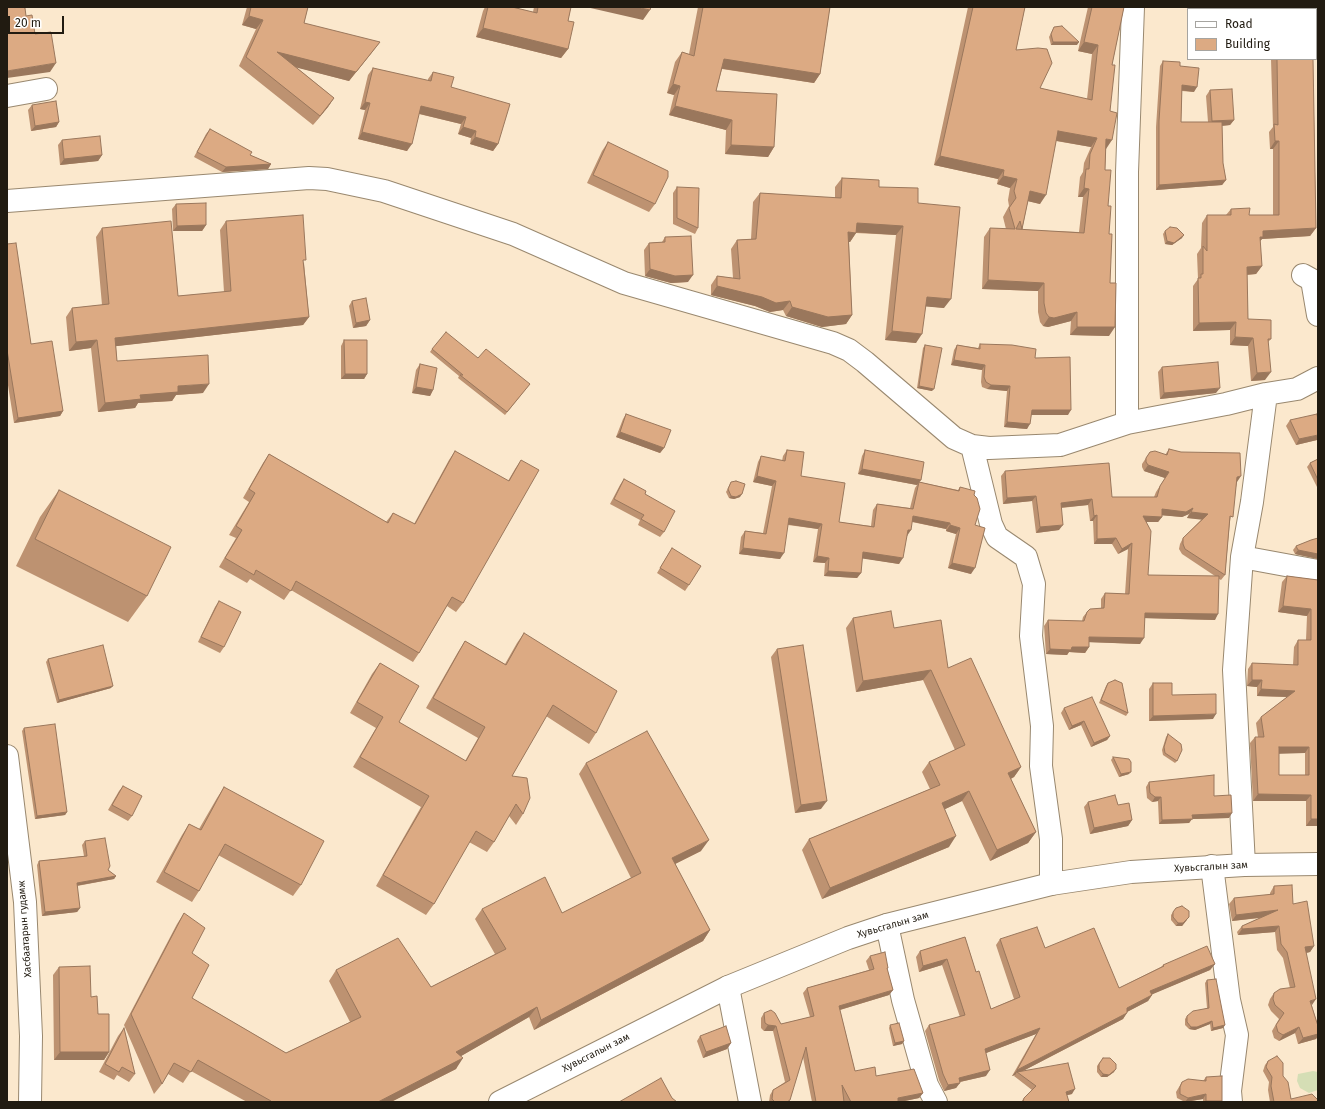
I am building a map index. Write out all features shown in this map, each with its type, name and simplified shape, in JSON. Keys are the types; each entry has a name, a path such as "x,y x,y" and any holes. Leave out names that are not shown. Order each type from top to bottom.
{"street":[{"path":"1127,423 1127,172 1133,7"},
{"path":"7,96 46,90"},
{"path":"7,201 309,178 327,179 384,191 513,234 624,283 844,348 865,362 954,438 972,446 989,448 1060,445 1127,423 1297,389 1318,378"},
{"path":"1303,275 1312,280 1318,315"},
{"path":"1244,865 1234,670 1242,557 1252,502 1266,394"},
{"path":"972,446 991,524 997,537 1026,557 1034,584 1031,636 1042,726 1041,766 1051,839 1051,884"},
{"path":"1242,557 1318,571"},
{"name":"Хасбаатарын гудамж","path":"7,756 25,902 31,1036 30,1102"},
{"name":"Хувьсгалын зам","path":"500,1102 728,987 841,941 887,925 1051,884 1131,872 1212,866 1318,864"},
{"path":"1212,866 1229,1000 1237,1035 1230,1091 1231,1102"},
{"path":"887,925 903,1000 927,1085 936,1102"},
{"path":"728,987 750,1102"}],"green space":[{"path":"1313,1071 1318,1072 1318,1090 1309,1093 1300,1088 1297,1081 1298,1074"}],"building":[{"path":"7,7 25,8 26,16 32,15 35,34 51,32 56,63 7,71"},
{"path":"251,7 308,7 304,23 380,42 356,72 277,52 334,98 320,116 246,57 263,20 249,16"},
{"path":"488,7 512,7 537,13 538,7 571,7 568,21 574,22 568,49 483,28"},
{"path":"636,7 651,7 650,10"},
{"path":"703,7 830,7 820,74 724,59 716,91 777,94 774,147 731,145 732,120 675,106 680,86 673,84 682,52 694,56"},
{"path":"973,7 1025,7 1016,50 1038,48 1047,49 1052,63 1040,88 1092,100 1098,45 1084,42 1092,7 1124,7 1112,65 1115,65 1110,111 1117,113 1112,140 1106,139 1105,170 1111,170 1108,206 1111,206 1109,234 1112,234 1110,283 1116,283 1115,327 1077,327 1077,312 1054,318 1049,317 1046,313 1044,303 1044,283 988,280 990,228 1015,229 1009,208 1016,198 1014,191 1017,179 1003,176 1004,170 940,156","holes":["1058,131 1097,138 1090,154 1089,169 1086,169 1084,188 1089,189 1084,233 1016,229 1020,221 1022,229 1030,191 1046,195"]},
{"path":"1242,7 1273,7 1273,8"},
{"path":"1062,26 1079,42 1053,42 1051,34 1054,27"},
{"path":"1277,60 1313,60 1316,228 1263,231 1263,237 1260,237 1262,266 1247,267 1248,319 1271,320 1271,339 1268,339 1271,372 1257,373 1253,338 1235,337 1236,322 1199,323 1198,278 1201,278 1201,274 1203,274 1203,246 1207,251 1207,215 1231,215 1231,209 1250,208 1249,215 1279,215 1279,141 1275,141 1274,124 1278,125"},
{"path":"1163,61 1180,62 1180,66 1199,68 1197,87 1182,85 1181,122 1222,122 1223,163 1226,180 1159,185 1159,121"},
{"path":"373,68 431,81 433,72 454,77 451,87 510,104 498,144 475,137 476,131 463,127 466,117 421,106 412,144 362,132 370,103 365,102"},
{"path":"1232,89 1234,120 1212,121 1210,90"},
{"path":"56,101 59,122 35,126 32,105"},
{"path":"210,129 252,152 250,155 271,164 226,167 197,152"},
{"path":"100,136 102,155 64,159 62,140"},
{"path":"608,142 668,171 668,177 655,204 593,175"},
{"path":"842,178 879,180 879,187 918,188 918,203 960,207 951,299 927,297 922,334 892,331 903,226 857,223 856,233 848,232 852,315 828,317 792,307 790,301 776,303 762,297 717,286 717,276 740,279 737,240 756,239 760,193 841,198"},
{"path":"677,187 699,188 698,228 677,218"},
{"path":"206,203 206,225 177,226 176,204"},
{"path":"303,215 306,260 303,260 309,317 115,338 117,361 208,355 209,384 178,386 178,392 140,395 141,399 105,403 97,340 76,342 72,308 109,304 102,228 171,221 178,296 231,291 226,221"},
{"path":"1170,227 1177,228 1184,235 1174,243 1167,241 1165,231"},
{"path":"691,236 693,275 675,276 650,269 649,243 665,242 665,237"},
{"path":"16,243 31,344 52,341 63,411 18,418 7,350 7,244"},
{"path":"366,298 370,320 356,323 352,301"},
{"path":"446,332 478,358 486,349 530,384 507,412 460,375 463,375 432,349"},
{"path":"344,340 367,340 367,374 345,374"},
{"path":"980,344 1012,345 1036,349 1035,358 1070,357 1071,410 1032,410 1030,424 1007,422 1010,386 991,385 986,382 984,377 985,365 954,360 957,345 980,349"},
{"path":"925,345 942,348 934,389 919,386"},
{"path":"1218,362 1220,388 1164,393 1162,367"},
{"path":"420,364 437,368 433,390 416,387"},
{"path":"626,414 671,430 664,448 620,432"},
{"path":"1317,414 1318,435 1299,439 1290,420"},
{"path":"1169,449 1181,452 1240,453 1241,476 1237,477 1233,517 1230,516 1225,575 1185,549 1183,544 1183,538 1208,514 1191,512 1193,508 1186,512 1162,509 1162,517 1143,516 1151,531 1148,575 1219,576 1218,614 1145,613 1144,638 1089,637 1089,647 1072,647 1071,650 1050,649 1048,620 1084,621 1087,612 1090,609 1104,608 1105,593 1129,594 1132,543 1122,549 1116,538 1097,539 1097,515 1094,516 1092,499 1061,503 1063,525 1040,527 1036,496 1007,498 1005,471 1109,463 1112,497 1157,497 1160,486 1169,472 1148,465 1146,458 1150,452 1155,451 1167,455"},
{"path":"787,450 804,452 801,476 845,483 839,522 874,527 877,504 913,509 919,482 959,491 960,487 975,491 974,495 977,498 980,509 975,525 985,528 975,568 952,563 960,528 950,525 950,523 913,516 911,530 908,530 903,558 863,552 861,573 828,571 829,558 817,556 822,524 789,518 784,553 743,548 745,531 766,534 776,481 757,476 761,456 785,461"},
{"path":"865,450 924,462 921,480 862,469"},
{"path":"455,451 509,481 521,460 539,470 463,603 452,597 419,653 296,581 291,591 256,570 254,575 225,558 242,530 236,526 255,493 249,489 269,454 388,523 393,513 415,524"},
{"path":"1318,459 1318,480 1310,463"},
{"path":"624,479 646,491 645,494 675,511 664,532 641,519 644,515 614,499"},
{"path":"736,481 745,484 742,494 736,497 731,496 728,489 731,482"},
{"path":"59,490 171,547 147,596 35,539"},
{"path":"1318,538 1318,554 1298,550 1296,546 1311,540"},
{"path":"672,548 701,566 689,585 660,568"},
{"path":"1287,576 1318,580 1318,819 1311,819 1311,795 1258,794 1255,737 1264,737 1261,717 1295,691 1261,689 1262,680 1252,680 1252,663 1298,665 1298,640 1311,640 1311,609 1283,606","holes":["1279,747 1309,747 1309,775 1279,775"]},
{"path":"219,601 241,612 224,647 201,637"},
{"path":"891,611 894,628 941,620 948,668 971,658 1021,767 1008,773 1036,832 997,850 969,791 942,803 956,836 830,888 809,839 940,785 929,762 965,745 931,670 863,681 853,618"},
{"path":"524,633 617,691 596,733 553,705 512,776 527,778 530,798 523,814 516,804 494,842 476,831 434,904 383,875 429,796 360,757 383,717 357,702 380,663 419,686 399,722 466,761 485,727 433,698 465,641 506,665"},
{"path":"103,645 113,686 59,700 48,659"},
{"path":"803,645 827,801 801,805 777,649"},
{"path":"1115,680 1122,683 1128,713 1101,700 1108,683"},
{"path":"1153,683 1172,683 1172,695 1216,694 1216,714 1153,716"},
{"path":"1092,697 1110,736 1094,743 1084,721 1072,726 1064,708"},
{"path":"55,724 67,812 37,816 24,728"},
{"path":"647,731 709,840 672,858 710,930 541,1020 537,1007 456,1052 463,1058 378,1102 271,1102 198,1060 191,1072 174,1063 162,1084 131,1014 184,913 205,928 192,953 209,965 192,998 286,1053 361,1017 336,970 398,938 431,987 506,949 482,909 545,877 562,913 641,873 586,763"},
{"path":"1168,734 1181,744 1182,750 1177,761 1165,753 1164,747"},
{"path":"1113,757 1129,759 1131,762 1131,772 1121,774"},
{"path":"1214,775 1214,796 1231,795 1232,813 1192,815 1193,819 1162,820 1161,797 1155,797 1150,793 1149,782"},
{"path":"123,786 142,796 132,816 112,805"},
{"path":"224,787 324,841 301,885 225,844 199,891 164,872 189,824 201,830"},
{"path":"1115,795 1118,805 1129,803 1132,820 1094,828 1088,802"},
{"path":"105,838 110,866 108,870 116,876 77,883 80,908 45,912 39,861 87,856 85,841"},
{"path":"1292,885 1293,904 1307,901 1314,946 1305,947 1316,999 1310,1001 1318,1026 1318,1034 1303,1038 1299,1027 1283,1035 1278,1032 1276,1025 1284,1013 1275,1005 1273,999 1274,993 1280,989 1295,987 1287,952 1281,944 1279,926 1242,929 1242,926 1278,910 1236,915 1234,898 1274,894 1274,886"},
{"path":"1182,906 1189,911 1189,917 1183,923 1178,923 1173,917 1173,912 1176,908"},
{"path":"1037,927 1045,948 1094,928 1119,988 1164,966 1163,965 1207,946 1215,964 1150,991 1152,995 1127,1008 1127,1013 1017,1070 1040,1028 985,1049 990,1070 959,1078 960,1083 948,1085 943,1074 929,1025 965,1015 947,959 923,966 920,951 965,937 976,972 979,971 991,1009 1020,997 1000,939"},
{"path":"885,952 887,968 893,990 839,1006 855,1071 875,1067 876,1076 914,1069 923,1093 898,1098 898,1102 851,1102 842,1085 844,1102 816,1102 806,1047 790,1100 787,1102 775,1102 772,1099 773,1090 790,1080 776,1026 765,1023 764,1013 771,1010 775,1013 781,1024 814,1016 807,988 874,969 870,956"},
{"path":"90,966 91,997 97,996 98,1014 109,1014 109,1052 60,1052 59,967"},
{"path":"1216,979 1225,1025 1213,1028 1212,1021 1197,1027 1191,1027 1187,1022 1187,1016 1193,1011 1209,1008 1207,980"},
{"path":"899,1023 904,1041 895,1043 890,1025"},
{"path":"726,1026 731,1043 706,1052 700,1036"},
{"path":"124,1028 135,1074 122,1067 119,1072 105,1064"},
{"path":"1277,1056 1283,1063 1283,1076 1288,1082 1291,1099 1312,1094 1318,1102 1274,1102 1271,1086 1272,1077 1266,1067 1268,1061"},
{"path":"1103,1058 1110,1058 1116,1064 1116,1069 1109,1075 1103,1074 1099,1069 1099,1064"},
{"path":"1068,1063 1075,1089 1066,1092 1069,1102 1023,1102 1024,1098 1036,1086 1017,1072"},
{"path":"1222,1076 1222,1101 1206,1101 1206,1094 1188,1098 1180,1094 1182,1082 1188,1079 1206,1081 1206,1077"},
{"path":"661,1078 672,1098 677,1102 619,1102"}]}
